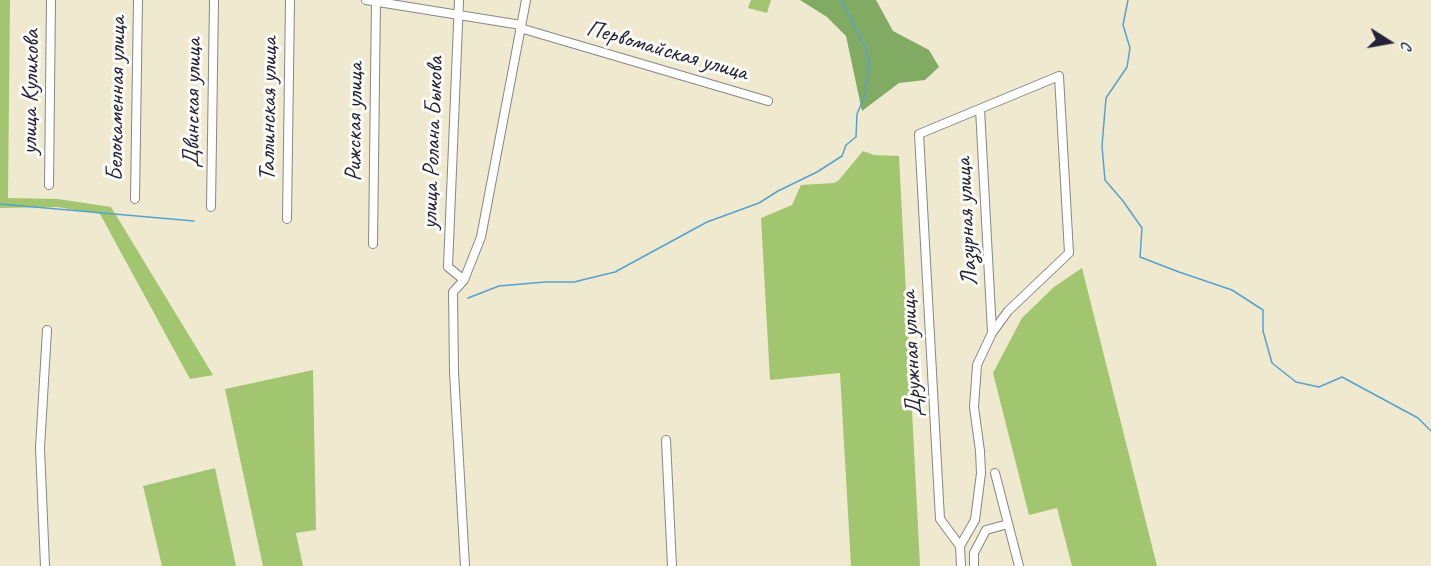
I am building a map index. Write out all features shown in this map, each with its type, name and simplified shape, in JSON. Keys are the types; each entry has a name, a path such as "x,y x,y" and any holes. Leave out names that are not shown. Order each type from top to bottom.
{"street":[{"name":"улица Куликова","path":"49,185 51,0"},
{"name":"Белокаменная улица","path":"135,199 138,0"},
{"name":"Двинская улица","path":"211,207 214,0"},
{"name":"Таллинская улица","path":"287,219 290,0"},
{"name":"Первомайская улица","path":"366,0 520,26 768,101"},
{"name":"улица Ролана Быкова","path":"459,0 448,267 464,280"},
{"path":"465,566 454,372 453,292 464,280 481,237 526,0"},
{"name":"Рижская улица","path":"373,244 376,1"},
{"name":"Дружная улица","path":"960,546 940,519 919,134 1059,76 1069,253 1008,311 992,333"},
{"name":"Лазурная улица","path":"980,109 992,333"},
{"path":"45,566 40,448 47,330"},
{"path":"961,566 960,546 975,520 981,474 974,407 977,365 992,333"},
{"path":"666,440 672,566"},
{"path":"995,472 1019,566"},
{"path":"974,566 974,553 986,530 1008,524"}],"green space":[{"path":"0,0 10,0 8,198 58,199 111,207 213,375 190,379 100,214 57,207 0,208"},
{"path":"751,0 771,0 767,13 748,8"},
{"path":"800,0 876,0 893,31 929,50 939,67 925,80 899,83 862,111 846,36 827,17"},
{"path":"863,151 874,155 899,156 920,566 851,566 840,373 770,380 761,218 792,205 801,185 838,181"},
{"path":"1082,268 1157,566 1072,566 1057,508 1029,515 993,373 1022,318 1054,287"},
{"path":"313,370 316,530 296,533 303,566 263,566 225,389"},
{"path":"215,468 236,566 162,566 143,486"}],"waterway":[{"path":"468,298 499,286 574,282 615,272 707,222 759,203 842,156 846,145 856,137 857,114 865,95 869,64 866,48 841,0"},
{"path":"1128,0 1123,25 1130,48 1127,67 1106,98 1102,146 1105,180 1142,228 1140,257 1232,290 1263,310 1263,331 1272,363 1296,382 1319,387 1342,377 1418,418 1431,431"},
{"path":"0,204 194,221"}]}
